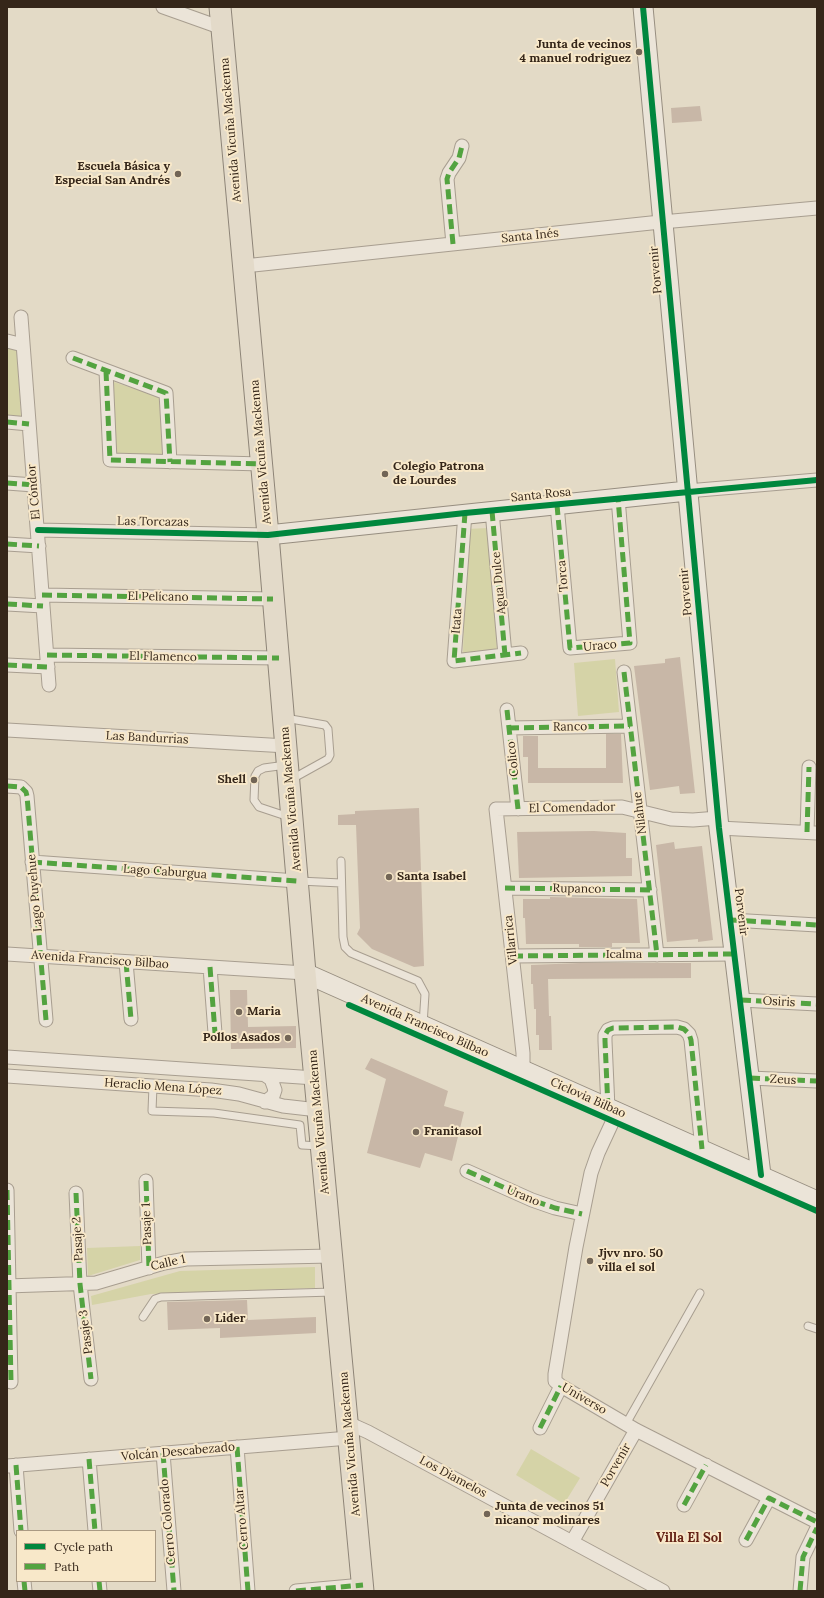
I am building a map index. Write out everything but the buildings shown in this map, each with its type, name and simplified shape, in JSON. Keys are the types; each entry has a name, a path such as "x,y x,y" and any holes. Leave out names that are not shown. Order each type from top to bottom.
{"main road":[{"name":"Avenida Vicuña Mackenna","path":"220,7 262,464 305,973 363,1588"}],"street":[{"path":"163,7 222,28"},
{"name":"Porvenir","path":"643,7 718,823 741,1000 761,1175"},
{"path":"453,244 448,179 449,173 460,158 462,146"},
{"name":"Santa Inés","path":"244,266 662,222 817,208"},
{"name":"El Cóndor","path":"21,317 50,686"},
{"path":"7,340 23,345"},
{"path":"73,358 166,393 170,462"},
{"path":"106,370 110,460 262,464"},
{"path":"7,422 29,424"},
{"name":"Santa Rosa","path":"268,535 465,513 817,480"},
{"path":"7,483 34,485"},
{"name":"Uraco","path":"570,648 630,643 618,498"},
{"name":"Torca","path":"556,504 570,648"},
{"name":"Agua Dulce","path":"492,511 505,655"},
{"name":"Itata","path":"465,513 454,661 521,654"},
{"name":"Las Torcazas","path":"38,530 268,535"},
{"path":"7,544 39,546"},
{"name":"El Pelícano","path":"7,604 43,601 273,599"},
{"name":"El Flamenco","path":"7,664 48,661 279,658"},
{"name":"Nilahue","path":"624,672 657,955"},
{"name":"Colico","path":"507,710 518,809"},
{"name":"Ranco","path":"509,728 630,726"},
{"name":"Las Bandurrias","path":"7,730 288,764"},
{"path":"809,767 812,832"},
{"name":"Lago Puyehue","path":"7,786 18,787 24,790 27,796 46,1020"},
{"name":"El Comendador","path":"496,809 629,808 661,817 680,820 812,832"},
{"name":"Villarrica","path":"496,809 513,956 523,1053 523,1070"},
{"name":"Lago Caburgua","path":"32,862 297,881"},
{"name":"Rupanco","path":"505,888 650,890"},
{"path":"731,920 817,925"},
{"name":"Avenida Francisco Bilbao","path":"7,954 305,973 817,1201"},
{"name":"Icalma","path":"513,956 735,954"},
{"path":"126,962 131,1019"},
{"path":"210,967 215,1034"},
{"name":"Osiris","path":"741,1000 817,1004"},
{"path":"613,1110 605,1041 608,1030 612,1028 648,1027 677,1027 684,1029 689,1034 691,1040 702,1149"},
{"name":"Heraclio Mena López","path":"7,1057 315,1078"},
{"path":"53,1060 47,1065 46,1071 49,1077 55,1080"},
{"path":"265,1075 271,1079 275,1090 273,1096 265,1102"},
{"name":"Heraclio Mena López","path":"7,1076 218,1091 239,1094 265,1102 296,1108 318,1110"},
{"name":"Zeus","path":"750,1078 817,1081"},
{"name":"Universo","path":"613,1110 594,1162 582,1214 555,1381 631,1427 817,1522"},
{"name":"Urano","path":"467,1171 532,1200 555,1208 582,1214"},
{"name":"Pasaje 1","path":"146,1181 148,1268"},
{"path":"7,1190 11,1382"},
{"name":"Pasaje 2","path":"76,1193 80,1284"},
{"name":"Calle 1","path":"8,1286 80,1284 103,1281 176,1260 198,1258 332,1256"},
{"name":"Pasaje 3","path":"80,1284 91,1379"},
{"path":"540,1428 561,1386"},
{"name":"Porvenir","path":"572,1542 631,1427"},
{"name":"Volcán Descabezado","path":"11,1465 237,1447 348,1431"},
{"name":"Los Diamelos","path":"348,1431 368,1432 663,1591"},
{"name":"Cerro Altar","path":"237,1447 248,1591"},
{"name":"Cerro Colorado","path":"162,1453 174,1591"},
{"path":"89,1459 95,1530"},
{"path":"11,1465 21,1530"},
{"path":"684,1505 706,1465"},
{"path":"746,1540 769,1498"},
{"path":"800,1591 803,1557 817,1528"},
{"path":"296,1591 363,1588"}],"lane":[{"path":"284,718 325,725 328,729 330,755 328,759 264,768 258,771 255,776 254,800 259,807 293,818"},
{"path":"341,861 344,947 350,953 418,982 425,994 423,1025"},
{"path":"297,881 341,883"},
{"path":"152,1086 152,1110 214,1113 300,1125 302,1145 322,1146"},
{"path":"143,1317 155,1299 160,1297 335,1292"},
{"path":"631,1427 700,1293"},
{"path":"808,1326 817,1328"}],"shaded area":[{"path":"7,347 17,350 21,417 7,416"},
{"path":"111,381 159,397 163,455 115,454"},
{"path":"489,528 497,650 463,654 466,529"},
{"path":"615,659 619,712 578,716 574,663"},
{"path":"140,1246 140,1260 88,1276 87,1248"},
{"path":"315,1267 315,1288 151,1294 92,1305 91,1296 180,1271"},
{"path":"531,1449 580,1478 564,1504 516,1475"}],"marked path":[{"path":"453,244 447,179 449,173 459,158 462,146"},
{"path":"73,358 166,393 170,462"},
{"path":"106,371 110,460 262,464"},
{"path":"7,422 29,424"},
{"path":"7,483 34,485"},
{"path":"557,505 570,648 630,643 618,498"},
{"path":"492,511 505,655"},
{"path":"465,513 454,661 521,653"},
{"path":"7,544 39,546"},
{"path":"42,595 273,599"},
{"path":"7,604 43,606"},
{"path":"47,655 279,658"},
{"path":"7,665 48,667"},
{"path":"624,672 657,955"},
{"path":"507,710 518,809"},
{"path":"509,728 630,726"},
{"path":"807,832 809,767"},
{"path":"7,786 21,787 26,792 27,796 46,1020"},
{"path":"32,862 297,881"},
{"path":"505,888 650,890"},
{"path":"731,920 817,925"},
{"path":"513,956 735,954"},
{"path":"126,962 131,1019"},
{"path":"210,967 215,1033"},
{"path":"741,1000 817,1004"},
{"path":"608,1108 605,1041 605,1035 608,1030 613,1028 677,1027 684,1029 689,1034 691,1040 702,1149"},
{"path":"750,1078 817,1081"},
{"path":"467,1171 532,1200 555,1208 582,1214"},
{"path":"146,1181 149,1268"},
{"path":"7,1190 11,1382"},
{"path":"76,1193 80,1284 91,1379"},
{"path":"540,1428 561,1386"},
{"path":"237,1447 248,1591"},
{"path":"163,1453 174,1591"},
{"path":"89,1459 95,1530"},
{"path":"16,1465 21,1530"},
{"path":"684,1505 706,1465"},
{"path":"746,1540 769,1498 817,1522"},
{"path":"800,1591 803,1557 817,1528"},
{"path":"24,1582 25,1591"},
{"path":"99,1582 100,1591"},
{"path":"296,1591 363,1585"}],"cycle path":[{"path":"643,7 719,828 761,1175"},
{"path":"38,530 268,535 465,513 817,480"},
{"name":"Ciclovia Bilbao","path":"349,1005 817,1211"}],"place":[{"name":"Junta de vecinos 4 manuel rodriguez","path":"639,52"},
{"name":"Escuela Básica y Especial San Andrés","path":"178,174"},
{"name":"Colegio Patrona de Lourdes","path":"385,474"},
{"name":"Shell","path":"254,780"},
{"name":"Santa Isabel","path":"389,877"},
{"name":"Maria","path":"239,1012"},
{"name":"Pollos Asados","path":"288,1038"},
{"name":"Franitasol","path":"416,1132"},
{"name":"Jjvv nro. 50 villa el sol","path":"590,1261"},
{"name":"Lider","path":"207,1319"},
{"name":"Junta de vecinos 51 nicanor molinares","path":"487,1514"}],"district":[{"name":"Villa El Sol","path":"689,1538"}]}
